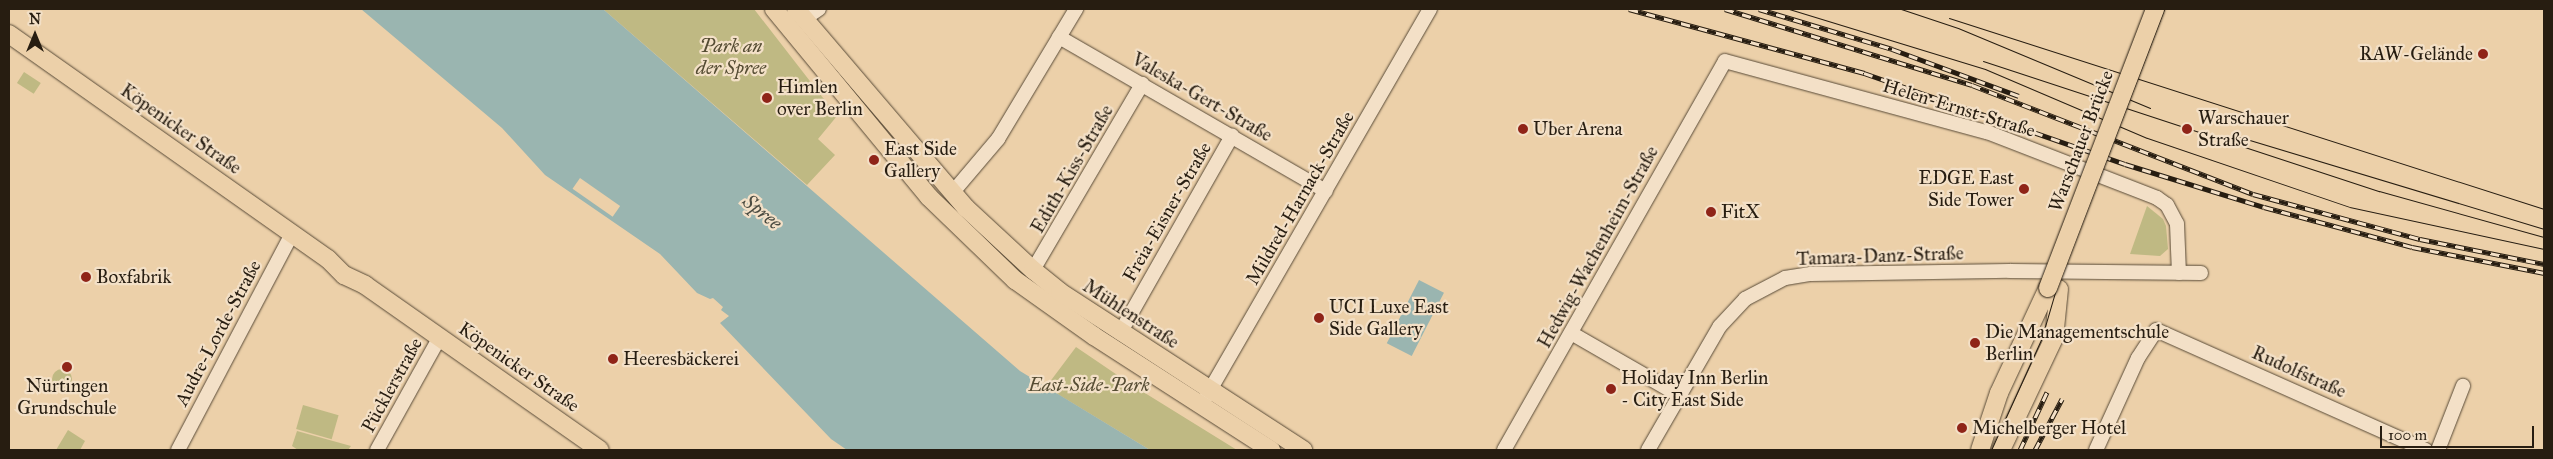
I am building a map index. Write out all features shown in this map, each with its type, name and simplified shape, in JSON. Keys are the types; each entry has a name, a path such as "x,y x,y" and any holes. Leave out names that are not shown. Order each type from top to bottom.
{"main road":[{"name":"Mühlenstraße","path":"774,9 796,19 971,214 1033,270 1120,333 1302,450"},
{"name":"Warschauer Brücke","path":"2053,288 2155,9"},
{"name":"Warschauer Brücke","path":"2053,288 2166,9"},
{"name":"Mühlenstraße","path":"796,19 938,206 1023,286 1200,406 1271,450"},
{"name":"Köpenicker Straße","path":"9,34 328,259 344,275 364,285 440,338 589,447"},
{"path":"938,206 953,192"},
{"path":"1980,450 1999,393 2053,288"},
{"path":"2001,450 2054,338 2053,288"}],"street":[{"path":"796,19 818,9"},
{"path":"953,192 998,139 1076,9"},
{"name":"Mildred-Harnack-Straße","path":"1200,406 1430,9"},
{"name":"Valeska-Gert-Straße","path":"1059,37 1326,191"},
{"name":"Helen-Ernst-Straße","path":"1725,61 1987,132 2157,198 2167,205 2177,224 2179,273"},
{"name":"Hedwig-Wachenheim-Straße","path":"1504,450 1725,61"},
{"name":"Edith-Kiss-Straße","path":"1033,270 1142,84"},
{"name":"Freia-Eisner-Straße","path":"1120,333 1232,136"},
{"name":"Audre-Lorde-Straße","path":"178,450 292,234"},
{"name":"Tamara-Danz-Straße","path":"1648,450 1728,316 1754,293 1791,277 2010,271 2202,273"},
{"name":"Rudolfstraße","path":"2096,450 2138,358 2156,330 2426,450"},
{"path":"1572,333 1680,395"},
{"name":"Pücklerstraße","path":"377,450 440,338"},
{"path":"2438,450 2463,386"}],"green space":[{"name":"Park an der Spree","path":"603,9 754,9 837,116 818,139 835,155 807,185"},
{"path":"24,72 41,83 34,94 17,83"},
{"path":"2147,206 2163,219 2166,226 2168,249 2160,256 2130,254"},
{"name":"East-Side-Park","path":"1076,347 1132,385 1237,450 1150,450 1046,387"},
{"path":"58,369 66,369 72,375 72,383 66,389 58,389 52,383 52,375"},
{"path":"303,405 339,415 332,439 296,429"},
{"path":"68,430 85,441 80,450 56,450"},
{"path":"297,431 351,446 348,450 298,450 292,446"}],"water":[{"name":"Spree","path":"361,9 603,9 1020,371 1150,450 847,450 831,439 720,323 729,316 721,310 723,307 713,298 710,299 697,293 660,254 545,175 502,128"},
{"path":"1419,280 1444,293 1412,356 1387,343"}],"pier":[{"path":"580,178 620,206 613,217 573,189"}],"tram line":[{"path":"1789,9 1985,69 2147,138 2350,207 2544,249"},
{"path":"1901,9 1958,28 2150,108"},
{"path":"1991,450 2041,340 2056,289 2164,9"},
{"path":"1949,18 2544,209"},
{"path":"1983,61 2379,191 2544,237"},
{"path":"2233,135 2544,229"}],"railway":[{"path":"1629,9 1864,73 2125,164 2264,207 2412,247 2544,273"},
{"path":"1725,9 1972,85 2253,194 2420,239 2544,264"},
{"path":"1759,9 1892,49 2019,96"},
{"path":"2020,450 2047,392"},
{"path":"2035,450 2062,399"}],"place":[{"name":"RAW-Gelände","path":"2483,54"},
{"name":"Himlen over Berlin","path":"767,98"},
{"name":"Uber Arena","path":"1523,129"},
{"name":"Warschauer Straße","path":"2187,129"},
{"name":"East Side Gallery","path":"874,160"},
{"name":"EDGE East Side Tower","path":"2024,189"},
{"name":"FitX","path":"1711,212"},
{"name":"Boxfabrik","path":"86,277"},
{"name":"UCI Luxe East Side Gallery","path":"1319,318"},
{"name":"Die Managementschule Berlin","path":"1975,343"},
{"name":"Heeresbäckerei","path":"613,359"},
{"name":"Nürtingen Grundschule","path":"67,367"},
{"name":"Holiday Inn Berlin - City East Side","path":"1611,389"},
{"name":"Michelberger Hotel","path":"1962,428"}]}
